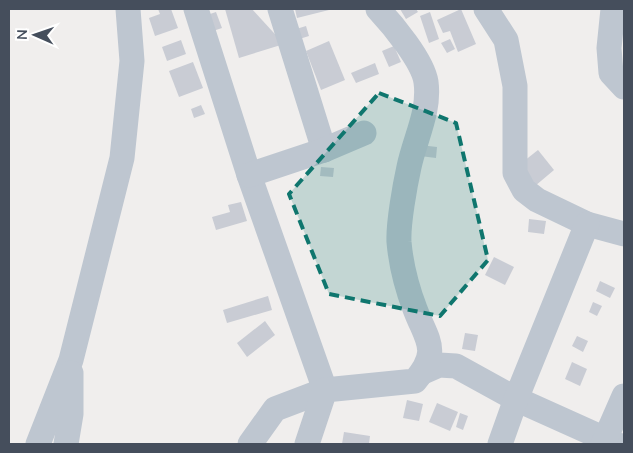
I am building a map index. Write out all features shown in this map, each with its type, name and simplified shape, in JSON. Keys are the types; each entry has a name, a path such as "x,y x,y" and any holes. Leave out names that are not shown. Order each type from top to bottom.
{"street":[{"path":"38,444 71,360 122,158 132,61 128,9"},
{"path":"196,9 249,175 325,390 307,444"},
{"path":"280,9 324,150"},
{"path":"250,444 276,409 325,390 415,381 429,362 430,347 422,323 415,310 405,275 399,238 409,166 427,99 426,79 403,40 378,9"},
{"path":"486,9 506,40 515,86 515,173 524,190 537,200 587,224 624,234"},
{"path":"613,9 609,48 611,73 624,88"},
{"path":"249,175 324,150 364,133"},
{"path":"500,444 516,398 587,224"},
{"path":"66,444 71,414 71,360"},
{"path":"423,372 439,365 456,366 608,443 624,396"}],"highlighted area":[{"path":"379,93 456,123 488,260 440,316 329,294 289,194"}],"building":[{"path":"158,9 171,9 178,28 155,36 149,18 160,14"},
{"path":"225,9 252,9 284,44 239,58"},
{"path":"295,9 328,9 329,10 297,18"},
{"path":"400,9 416,9 418,12 406,19"},
{"path":"461,9 476,44 458,52 450,31 443,33 437,20"},
{"path":"216,12 222,28 213,31 207,15"},
{"path":"430,12 439,39 429,43 420,16"},
{"path":"306,26 309,36 296,40 293,30"},
{"path":"450,39 455,49 447,53 441,43"},
{"path":"181,40 186,54 167,61 162,47"},
{"path":"329,41 345,80 321,90 306,51"},
{"path":"394,46 401,62 389,67 382,51"},
{"path":"193,62 203,88 179,97 169,71"},
{"path":"375,63 379,74 356,83 351,73"},
{"path":"201,105 205,114 194,118 191,109"},
{"path":"420,145 437,147 436,158 420,156"},
{"path":"538,150 554,170 535,186 519,165"},
{"path":"321,167 334,168 333,177 320,176"},
{"path":"241,202 247,221 216,230 212,217 230,212 228,205"},
{"path":"529,219 546,221 544,234 528,232"},
{"path":"494,257 514,267 505,285 485,275"},
{"path":"600,281 615,288 610,298 596,291"},
{"path":"268,296 272,310 227,323 223,310"},
{"path":"593,302 602,306 597,316 589,312"},
{"path":"265,321 275,335 247,357 237,343"},
{"path":"465,333 478,335 475,351 462,349"},
{"path":"577,336 588,341 583,352 572,346"},
{"path":"572,362 587,369 580,386 565,379"},
{"path":"407,400 423,404 419,421 403,418"},
{"path":"437,403 458,412 450,431 429,422"},
{"path":"460,413 468,416 463,430 456,427"},
{"path":"344,432 370,436 369,444 342,444"}]}
